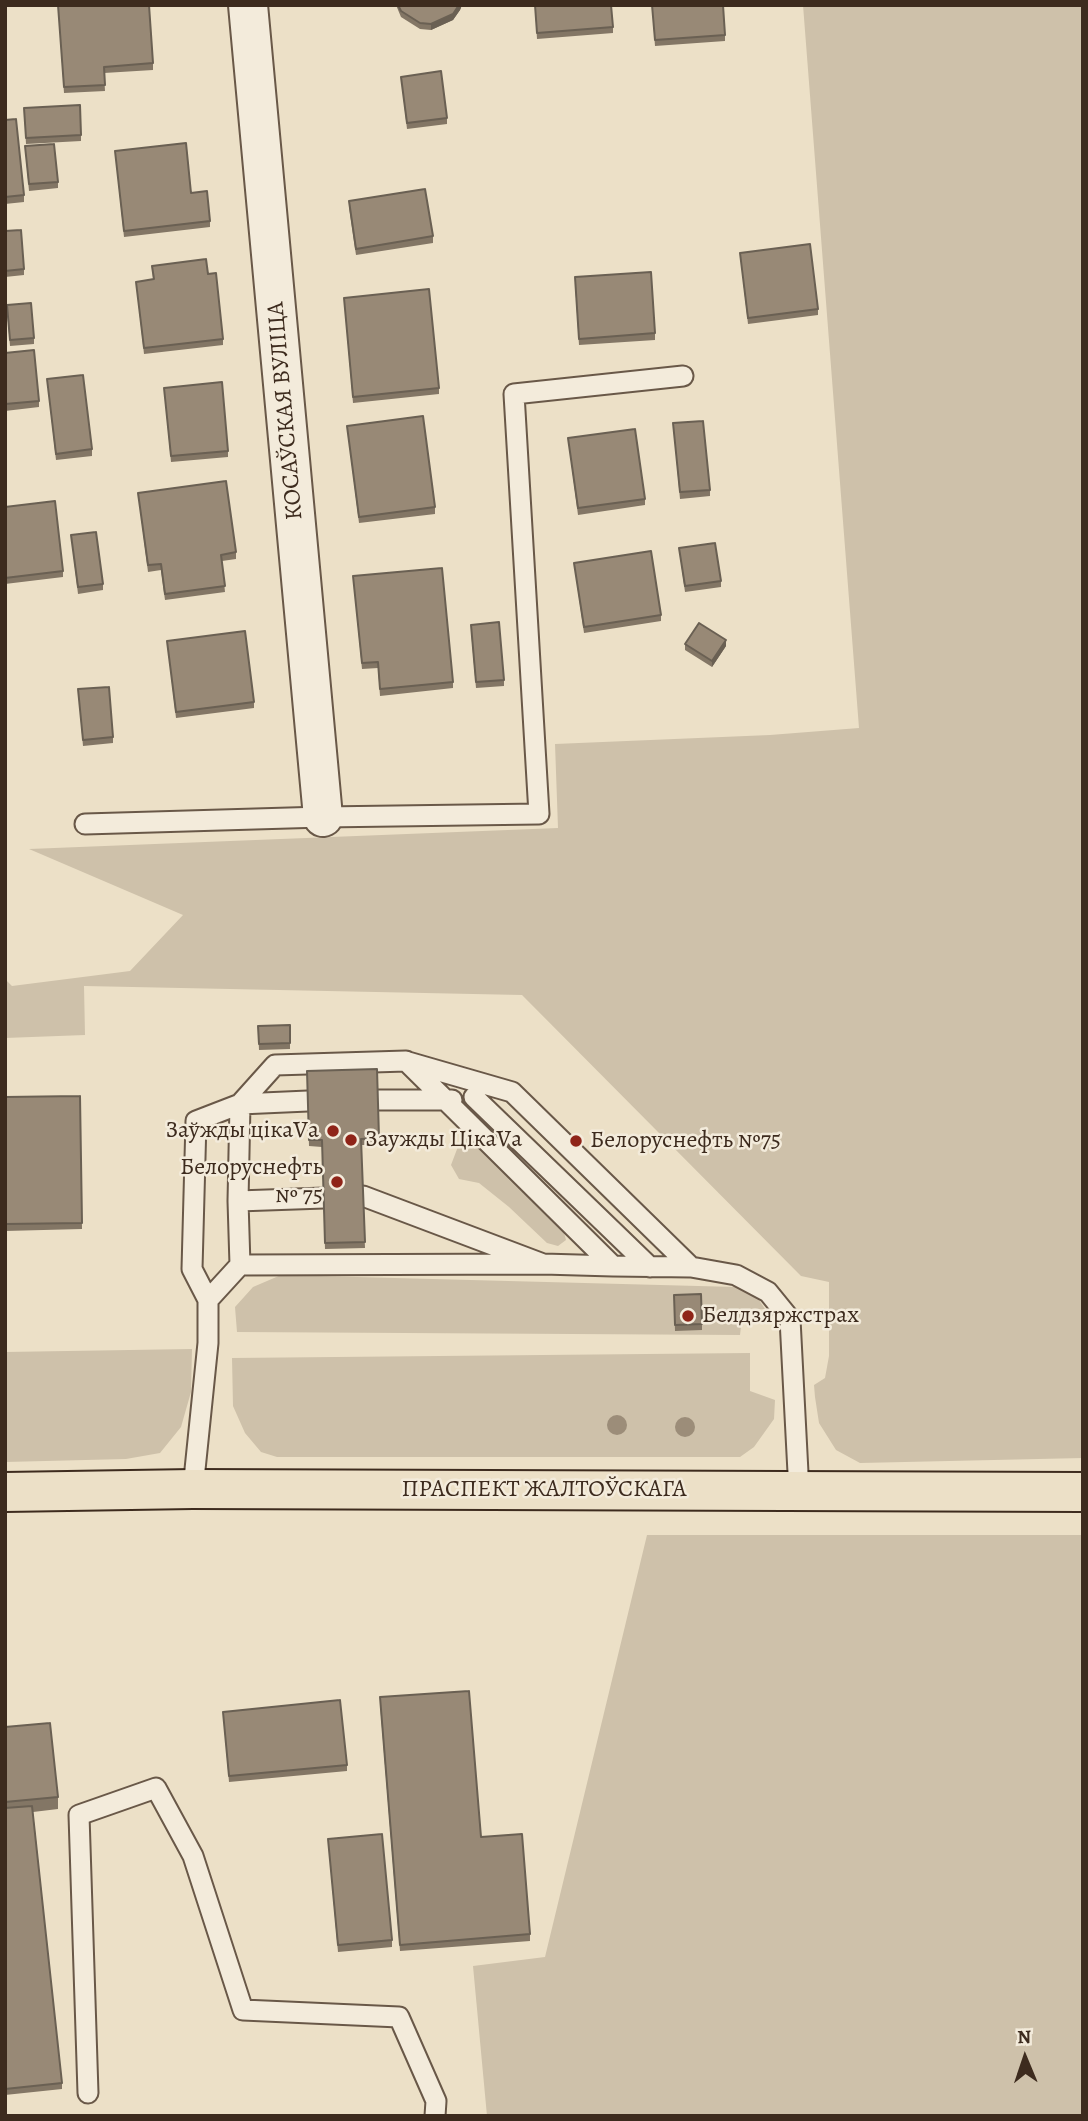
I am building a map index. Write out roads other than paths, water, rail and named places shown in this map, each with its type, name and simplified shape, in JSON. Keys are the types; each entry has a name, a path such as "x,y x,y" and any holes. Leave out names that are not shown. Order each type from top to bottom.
{"main road":[{"name":"ПРАСПЕКТ ЖАЛТОЎСКАГА","path":"5,1492 193,1489 1083,1492"}],"street":[{"name":"КОСАЎСКАЯ ВУЛІЦА","path":"248,5 323,817"}],"lane":[{"path":"85,824 539,814 514,394 682,376"},
{"path":"406,1061 613,1266"},
{"path":"208,1300 240,1265 240,1104 275,1065 406,1061 512,1092 691,1267"},
{"path":"377,1100 445,1101 512,1092"},
{"path":"474,1097 650,1267"},
{"path":"193,1489 208,1343 208,1300 192,1269 196,1121 240,1104 308,1101"},
{"path":"363,1196 543,1264"},
{"path":"238,1201 324,1198"},
{"path":"240,1265 543,1264 691,1267 736,1275 768,1293 790,1319 799,1492"},
{"path":"88,2093 79,1815 156,1788 193,1856 243,2010 399,2017 436,2101 435,2116"}],"place":[{"name":"Заўжды цікаVа","path":"333,1131"},
{"name":"Заужды ЦікаVа","path":"351,1140"},
{"name":"Белоруснефть №75","path":"576,1141"},
{"name":"Белоруснефть № 75","path":"337,1182"},
{"name":"Белдзяржстрах","path":"688,1316"}]}
